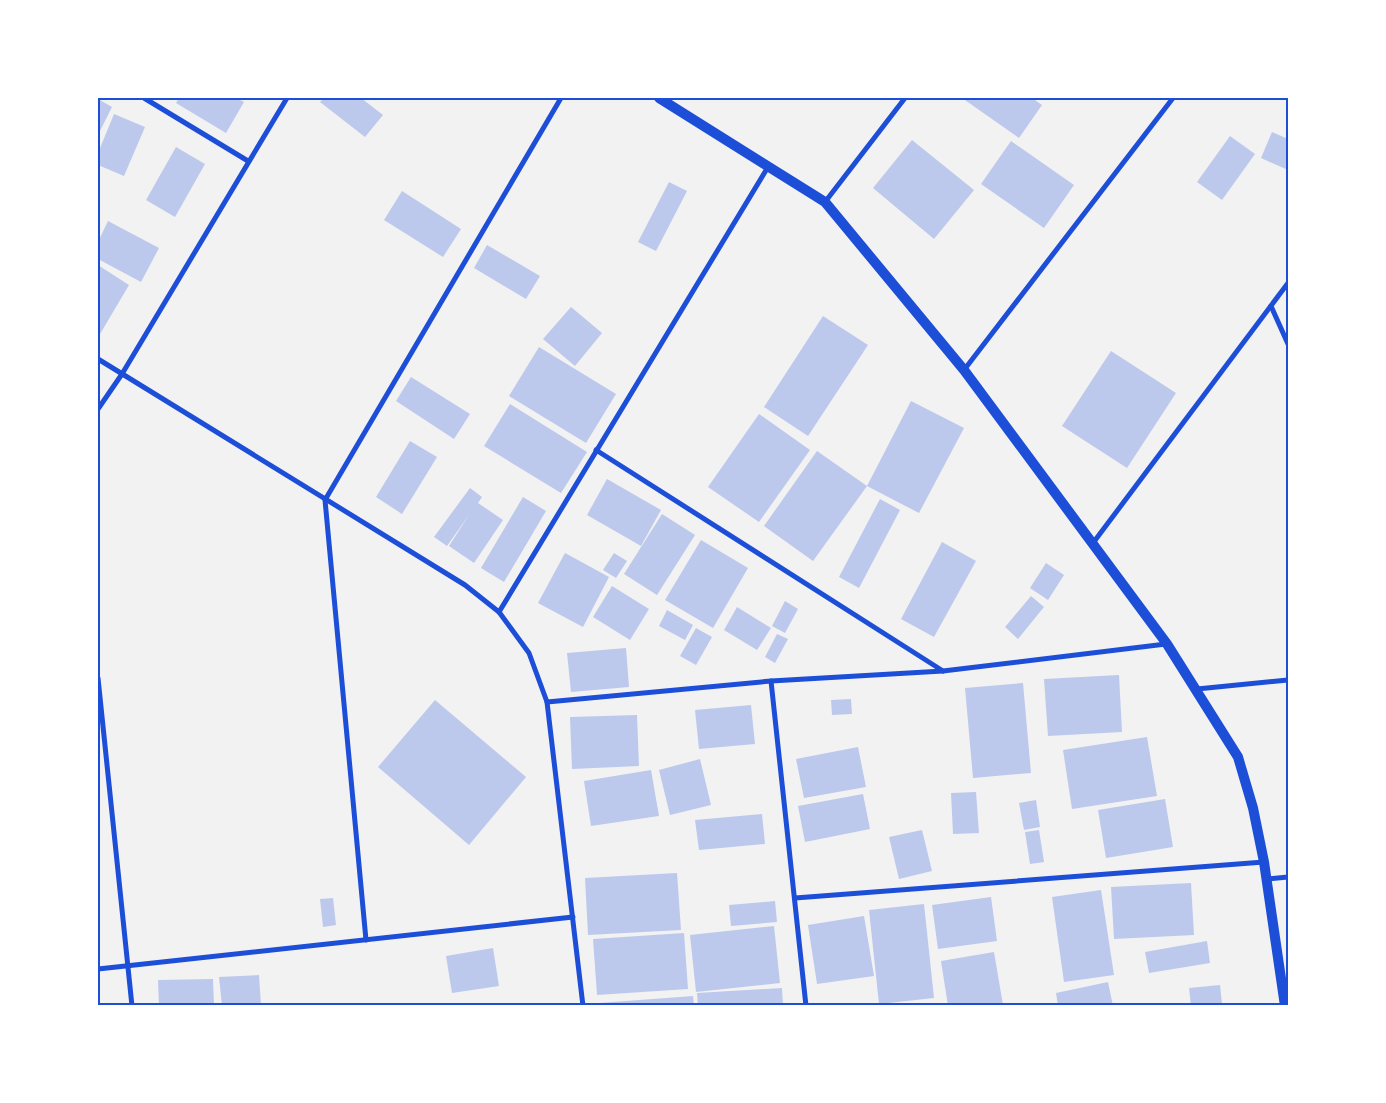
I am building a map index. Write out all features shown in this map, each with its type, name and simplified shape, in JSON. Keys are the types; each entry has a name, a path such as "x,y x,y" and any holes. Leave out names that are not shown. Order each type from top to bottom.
{"main road":[{"path":"659,98 825,202 964,370 1167,644 1238,757 1253,808 1264,862 1285,1006"}],"street":[{"path":"144,98 248,161"},
{"path":"98,409 122,374 287,98"},
{"path":"366,940 325,500 561,98"},
{"path":"825,202 905,98"},
{"path":"964,370 1173,98"},
{"path":"499,612 768,166"},
{"path":"1093,544 1288,283"},
{"path":"1271,306 1288,344"},
{"path":"98,359 464,585 499,612 530,653 547,702 583,1006"},
{"path":"596,450 943,672"},
{"path":"547,702 771,681 943,672 1167,644"},
{"path":"98,678 132,1006"},
{"path":"1197,689 1288,680"},
{"path":"771,681 806,1006"},
{"path":"795,898 1264,862"},
{"path":"1266,879 1288,877"},
{"path":"98,969 573,917"}],"building":[{"path":"179,98 236,98 244,102 226,133 176,103"},
{"path":"324,98 361,98 383,115 365,137 320,102"},
{"path":"962,98 1032,98 1042,105 1019,138"},
{"path":"98,99 112,107 98,135"},
{"path":"114,114 145,127 124,176 98,165 98,153"},
{"path":"1272,132 1288,139 1288,170 1261,158"},
{"path":"1230,136 1255,154 1222,200 1197,182"},
{"path":"912,140 974,190 934,239 873,188"},
{"path":"1011,141 1074,185 1044,228 981,184"},
{"path":"176,147 205,164 175,217 146,200"},
{"path":"669,182 687,191 656,251 638,242"},
{"path":"402,191 461,229 443,257 384,220"},
{"path":"108,221 159,248 141,282 98,259 98,242"},
{"path":"487,245 540,276 526,299 474,268"},
{"path":"98,265 129,285 100,334 98,332"},
{"path":"571,307 602,333 575,366 543,339"},
{"path":"823,316 868,345 808,436 764,407"},
{"path":"539,347 616,394 586,443 509,396"},
{"path":"1111,351 1176,393 1127,468 1062,426"},
{"path":"411,377 470,414 454,439 396,401"},
{"path":"911,401 964,428 919,513 867,486"},
{"path":"510,404 587,452 561,493 484,446"},
{"path":"759,414 810,450 759,522 708,487"},
{"path":"410,441 437,457 402,514 376,497"},
{"path":"817,451 867,486 813,561 764,526"},
{"path":"607,479 661,510 641,546 587,515"},
{"path":"470,488 482,497 478,503 503,520 474,563 449,546 469,515 447,546 434,537"},
{"path":"523,497 546,511 504,582 481,568"},
{"path":"880,499 900,510 859,588 839,577"},
{"path":"662,514 695,535 657,595 624,574"},
{"path":"701,540 748,568 713,628 665,600"},
{"path":"942,542 976,561 934,637 901,619"},
{"path":"565,553 609,577 583,627 538,603"},
{"path":"614,553 627,561 616,578 603,570"},
{"path":"1046,563 1064,575 1048,600 1030,588"},
{"path":"612,586 649,609 630,640 593,617"},
{"path":"1031,596 1044,607 1018,639 1005,627"},
{"path":"785,601 798,609 785,633 772,626"},
{"path":"737,607 771,628 757,650 724,630"},
{"path":"667,610 693,625 685,640 659,626"},
{"path":"696,628 712,637 696,665 680,656"},
{"path":"777,634 788,639 775,663 765,657"},
{"path":"626,648 629,687 571,692 567,653"},
{"path":"1119,675 1122,732 1048,736 1044,679"},
{"path":"1023,683 1031,773 973,778 965,688"},
{"path":"851,699 852,714 832,715 831,700"},
{"path":"435,700 526,777 469,845 378,767"},
{"path":"751,705 755,744 699,749 695,710"},
{"path":"637,715 639,766 572,769 570,717"},
{"path":"1147,737 1157,796 1072,809 1063,750"},
{"path":"858,747 866,787 804,798 796,759"},
{"path":"700,759 711,805 670,815 659,770"},
{"path":"651,770 659,816 591,826 584,781"},
{"path":"976,792 979,833 953,834 951,793"},
{"path":"863,794 870,829 805,842 798,806"},
{"path":"1165,799 1173,847 1106,858 1098,810"},
{"path":"1036,800 1040,827 1024,830 1019,803"},
{"path":"762,814 765,844 699,850 695,820"},
{"path":"922,830 932,871 899,879 889,837"},
{"path":"1039,830 1044,862 1030,864 1025,832"},
{"path":"677,873 681,930 588,935 585,878"},
{"path":"1191,883 1194,935 1114,939 1111,887"},
{"path":"1101,890 1114,975 1064,982 1052,897"},
{"path":"991,897 997,941 938,949 932,905"},
{"path":"333,898 336,925 323,927 320,899"},
{"path":"775,901 777,922 731,926 729,905"},
{"path":"924,904 934,998 879,1004 869,910"},
{"path":"864,916 874,976 817,984 808,925"},
{"path":"774,926 780,983 696,992 690,935"},
{"path":"684,933 688,989 597,995 593,939"},
{"path":"1207,941 1210,963 1149,973 1145,952"},
{"path":"493,948 499,986 452,993 446,956"},
{"path":"994,952 1003,1005 948,1006 941,961"},
{"path":"259,975 261,1006 222,1006 219,977"},
{"path":"213,979 214,1006 159,1006 158,980"},
{"path":"1108,982 1113,1006 1058,1006 1056,993"},
{"path":"1220,985 1222,1004 1191,1006 1189,988"},
{"path":"782,988 783,1006 698,1006 697,993"},
{"path":"693,996 694,1006 599,1006 599,1003"}]}
